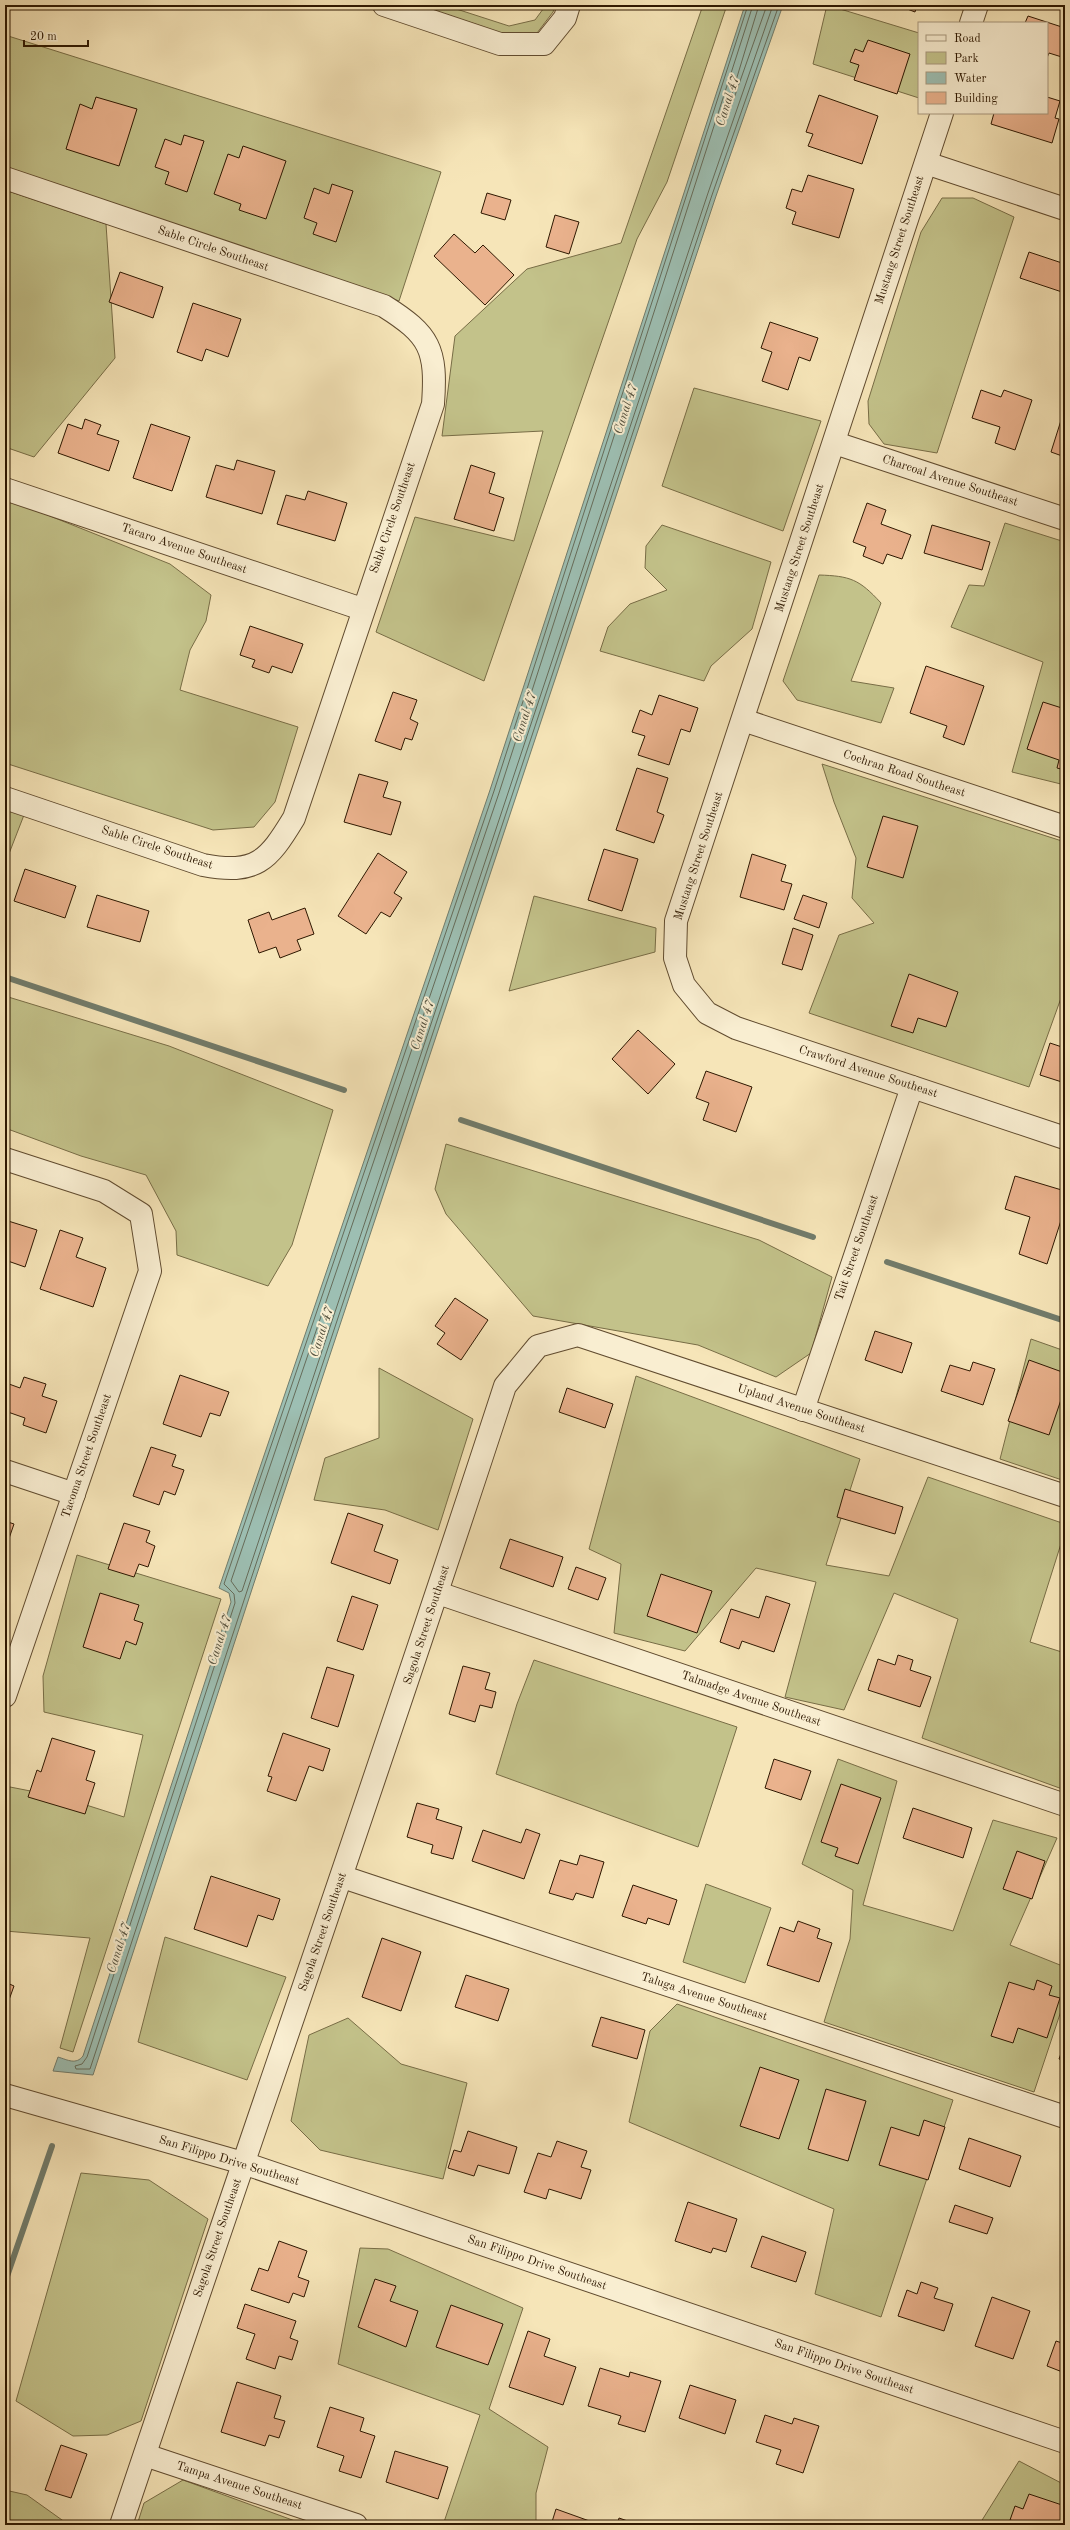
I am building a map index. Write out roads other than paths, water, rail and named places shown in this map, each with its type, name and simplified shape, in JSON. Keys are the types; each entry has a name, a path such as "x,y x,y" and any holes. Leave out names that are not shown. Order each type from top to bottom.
{"street":[{"path":"384,5 500,44 544,44 565,18 569,5"},
{"path":"971,22 977,5"},
{"name":"Mustang Street Southeast","path":"684,985 675,958 676,921 942,114"},
{"path":"926,163 1065,209"},
{"name":"Sable Circle Southeast","path":"5,178 384,306 411,323 428,344 435,372 432,404 362,609 294,818 275,849 255,865 227,870 203,865 5,798"},
{"name":"Charcoal Avenue Southeast","path":"834,442 1065,519"},
{"name":"Tacaro Avenue Southeast","path":"5,489 362,609"},
{"name":"Cochran Road Southeast","path":"743,720 1065,827"},
{"name":"Crawford Avenue Southeast","path":"684,985 707,1013 736,1028 1065,1138"},
{"name":"Tait Street Southeast","path":"803,1410 912,1087"},
{"name":"Tacoma Street Southeast","path":"5,1159 104,1191 141,1214 150,1270 5,1696"},
{"name":"Upland Avenue Southeast","path":"538,1346 578,1335 1065,1496"},
{"name":"Sagola Street Southeast","path":"121,2525 243,2163 343,1876 438,1593 505,1386 538,1346"},
{"path":"5,1471 74,1494"},
{"name":"Talmadge Avenue Southeast","path":"438,1593 1065,1805"},
{"name":"Taluga Avenue Southeast","path":"343,1876 1065,2116"},
{"name":"San Filippo Drive Southeast","path":"5,2095 243,2163 1065,2442"},
{"name":"Tampa Avenue Southeast","path":"145,2455 356,2525"}],"water":[{"name":"Canal 47","path":"745,5 783,5 716,196 254,1583 93,2075 53,2071 58,2057 75,2061 83,2056 231,1602 229,1593 219,1588 490,790"}],"waterway":[{"path":"5,977 344,1090"},
{"path":"461,1120 813,1237"},
{"path":"887,1262 1065,1321"},
{"path":"5,2282 52,2146"}]}
